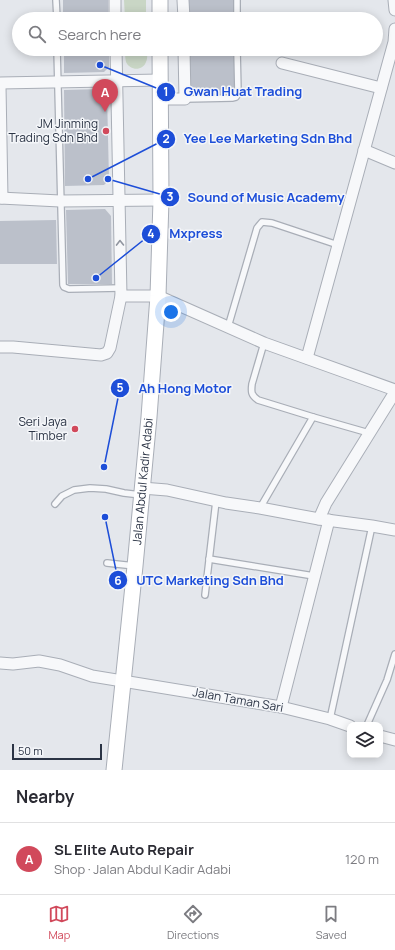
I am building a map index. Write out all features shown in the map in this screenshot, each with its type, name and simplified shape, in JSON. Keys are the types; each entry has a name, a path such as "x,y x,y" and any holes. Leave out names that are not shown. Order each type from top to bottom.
{"main road":[{"path":"160,0 160,12"},
{"name":"Jalan Abdul Kadir Adabi","path":"114,770 142,491 158,296 161,200 160,56"}],"street":[{"path":"115,0 115,12"},
{"path":"183,0 184,12"},
{"path":"394,0 395,10"},
{"path":"307,358 394,42 395,29"},
{"path":"0,347 13,346 101,355 107,353 110,348 121,292 116,56"},
{"path":"161,100 185,99 184,56"},
{"path":"282,63 381,88"},
{"path":"160,80 0,84 1,198 60,201 161,200"},
{"path":"364,150 395,163"},
{"path":"121,292 158,296 264,343 395,391 326,503 314,576 281,707"},
{"path":"142,491 167,490 226,503 324,520 395,530"},
{"name":"Jalan Taman Sari","path":"0,663 13,664 39,661 92,676 281,707 330,719 347,725"},
{"path":"383,737 395,740"}],"lane":[{"path":"56,0 57,12"},
{"path":"237,0 237,12"},
{"path":"57,56 62,282 64,287 69,289 121,292"},
{"path":"185,99 236,97 238,93 237,56"},
{"path":"228,327 257,228 262,222 272,223 338,245"},
{"path":"264,343 252,384 254,397 258,400 369,434"},
{"path":"260,508 313,417"},
{"path":"55,504 62,496 74,490 90,488 106,489 124,493 142,491"},
{"path":"205,595 216,501"},
{"path":"330,719 372,526"},
{"path":"209,559 314,576"},
{"path":"107,563 135,566"},
{"path":"369,722 387,680 395,654"}],"green space":[{"path":"124,0 146,0 146,12 125,12"},
{"path":"147,56 147,59 142,67 136,69 128,65 125,57"}],"building":[{"path":"63,0 108,0 108,12 63,12"},
{"path":"189,0 233,0 233,12 189,12"},
{"path":"64,56 109,56 109,67 104,72 64,73"},
{"path":"189,56 234,56 234,95 190,96"},
{"path":"102,89 107,94 109,180 104,185 65,186 64,90"},
{"path":"105,209 111,216 112,284 68,284 66,210"},
{"path":"56,220 57,264 0,264 0,221"}],"place":[{"name":"Gwan Huat Trading","path":"100,65"},
{"name":"SL Elite Auto Repair","path":"105,112"},
{"name":"JM Jinming Trading Sdn Bhd","path":"106,131"},
{"name":"Yee Lee Marketing Sdn Bhd","path":"88,179"},
{"name":"Sound of Music Academy","path":"108,179"},
{"name":"Mxpress","path":"96,278"},
{"name":"Seri Jaya Timber","path":"75,429"},
{"name":"Ah Hong Motor","path":"104,467"},
{"name":"UTC Marketing Sdn Bhd","path":"105,517"}]}
